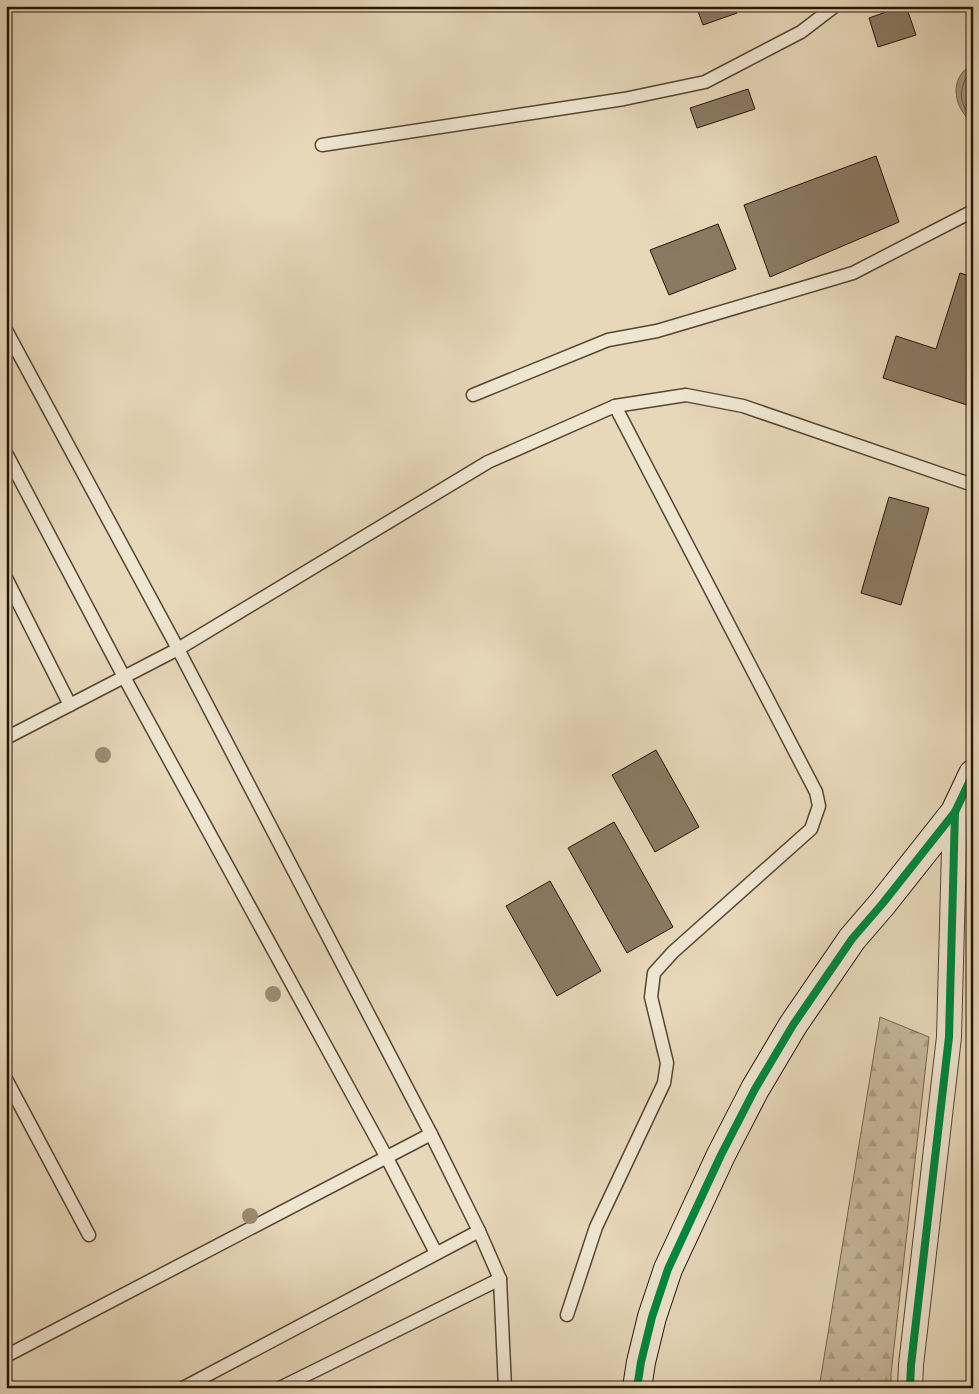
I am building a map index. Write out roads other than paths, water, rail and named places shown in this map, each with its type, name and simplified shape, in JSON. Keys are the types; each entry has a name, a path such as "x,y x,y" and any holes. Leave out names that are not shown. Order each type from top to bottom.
{"main road":[{"path":"637,1388 652,1317 668,1270 721,1155 755,1088 793,1025 841,954 955,812 973,774"}],"street":[{"path":"910,1388 910,1365 949,1037 955,812"}],"lane":[{"path":"322,145 624,99 705,82 802,32 835,6"},
{"path":"473,394 608,340 657,330 853,273 973,211"},
{"path":"6,330 178,649 431,1134 479,1231 500,1278 505,1388"},
{"path":"6,738 178,649 488,462 615,406 686,395 743,406 973,485"},
{"path":"567,1315 596,1227 664,1083 667,1064 651,997 654,973 673,952 811,829 819,806 816,792 615,406"},
{"path":"6,453 124,677 387,1158 436,1253"},
{"path":"6,578 70,705"},
{"path":"6,1079 89,1235"},
{"path":"6,1356 431,1134"},
{"path":"183,1388 479,1231"},
{"path":"280,1388 500,1278"}],"water":[{"path":"973,64 973,123 961,109 956,93 960,77"}]}
